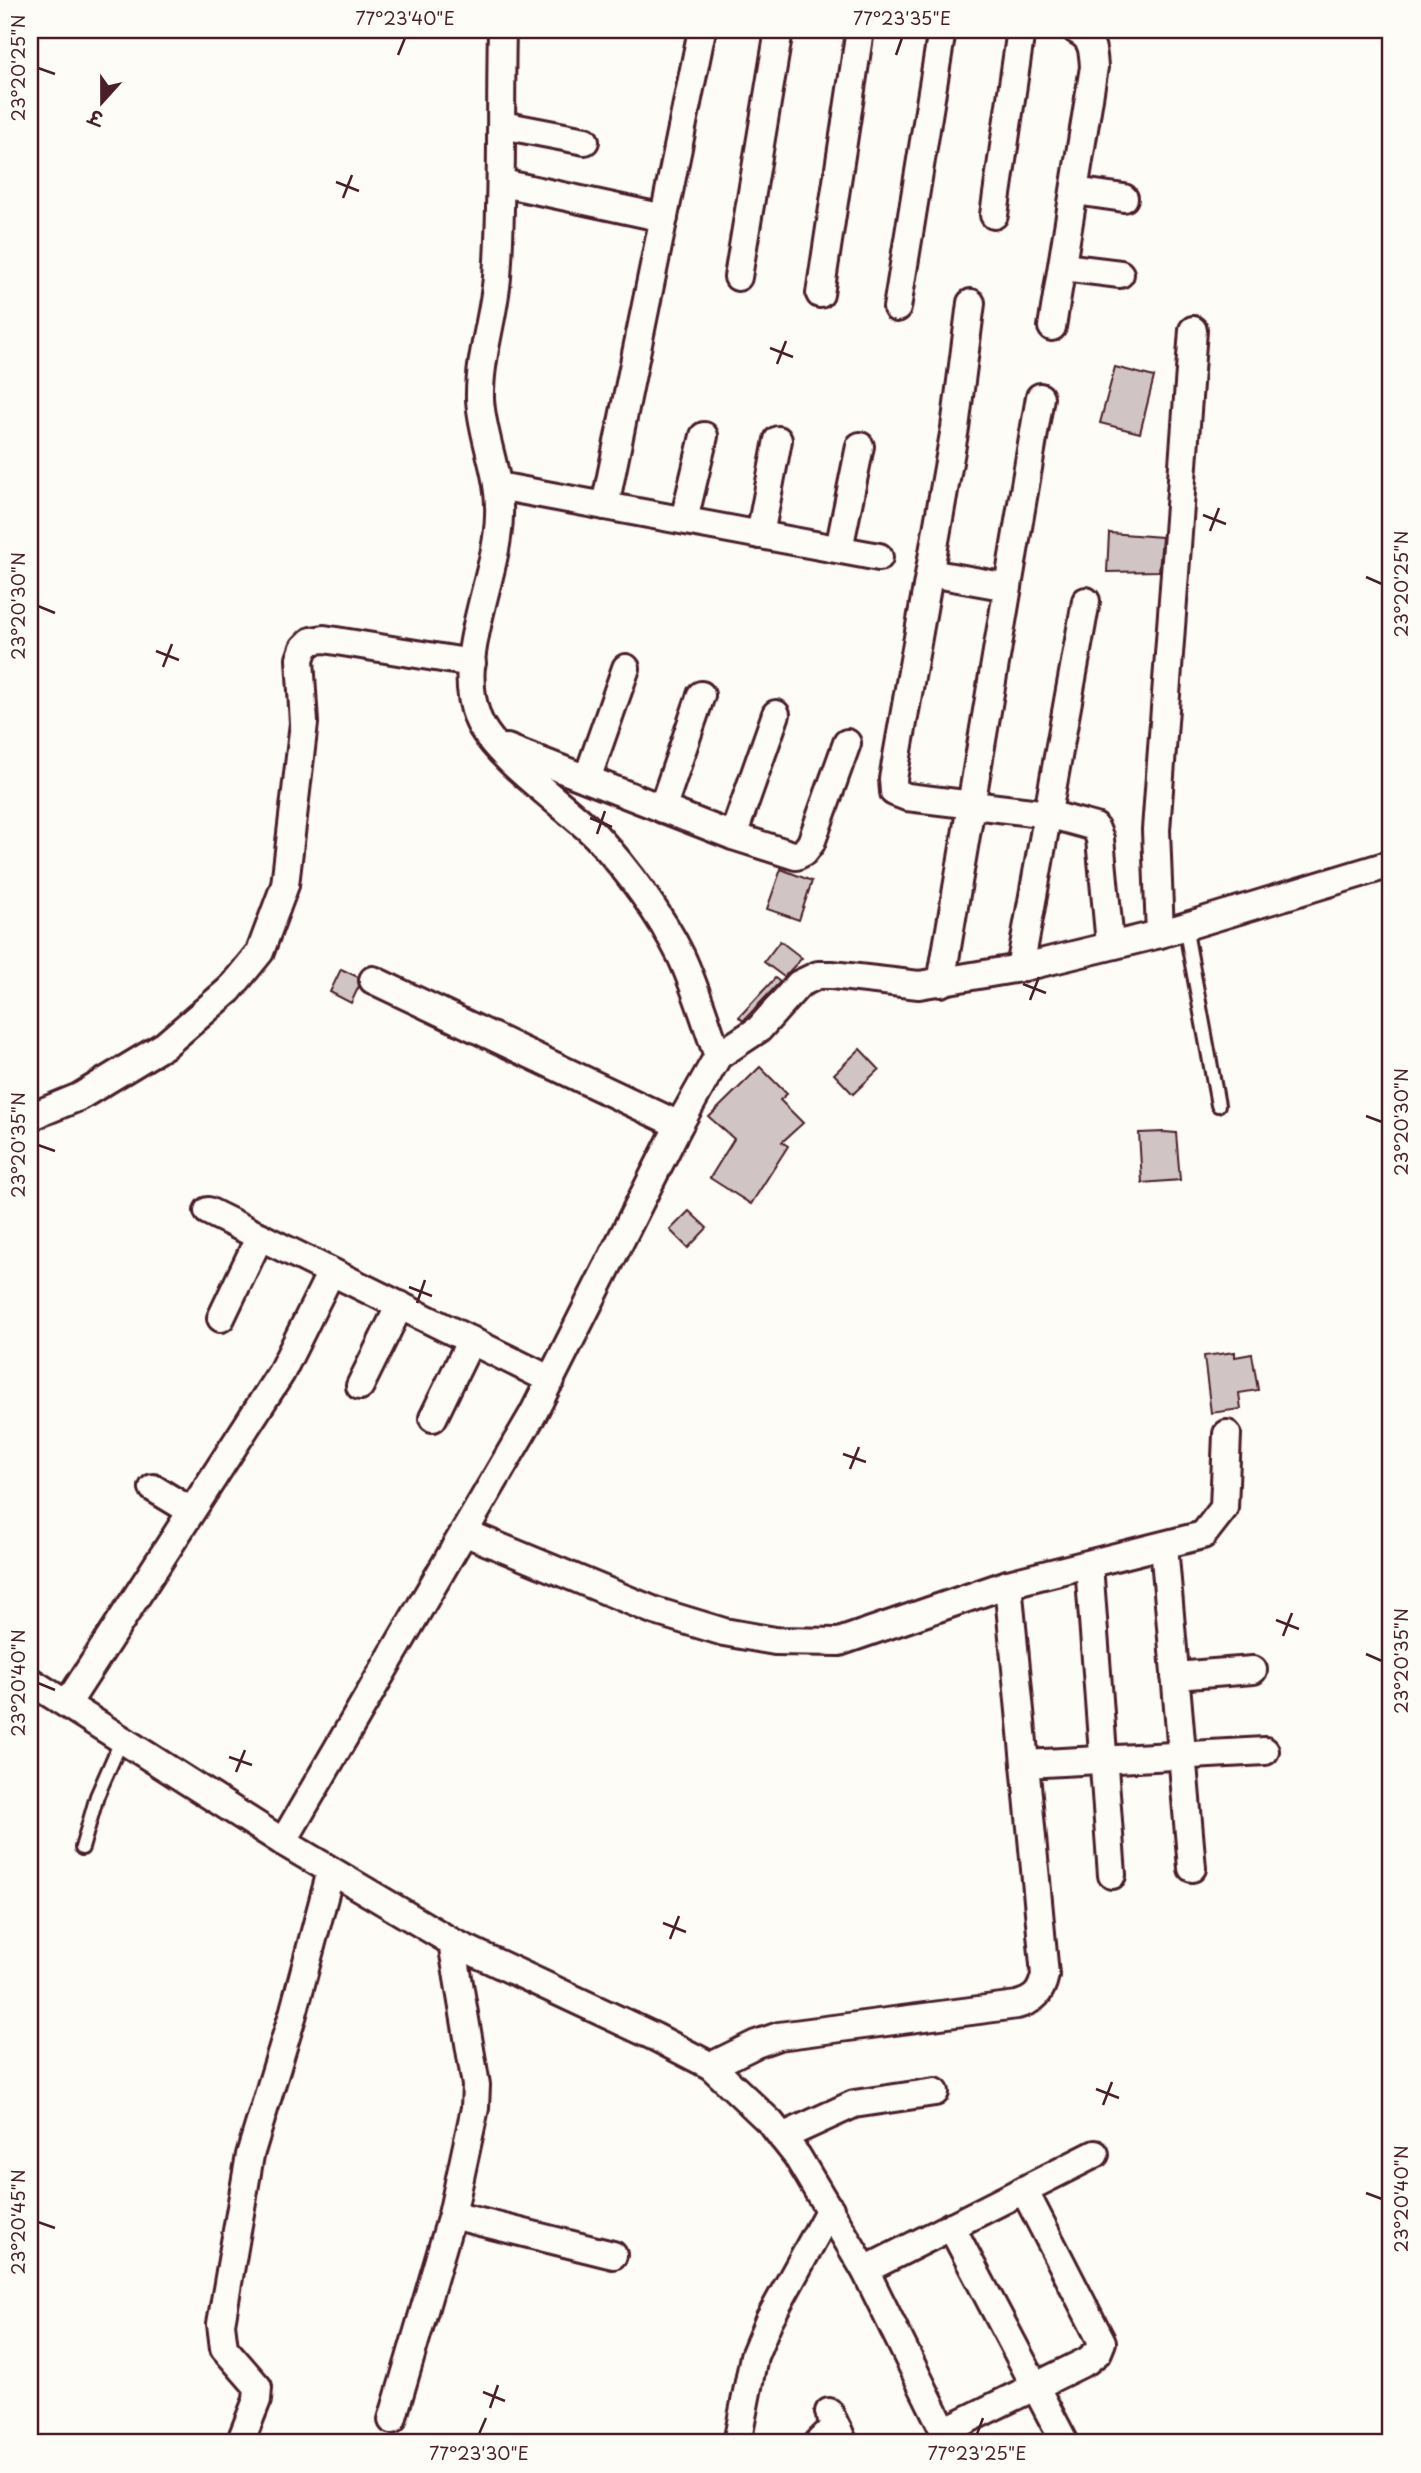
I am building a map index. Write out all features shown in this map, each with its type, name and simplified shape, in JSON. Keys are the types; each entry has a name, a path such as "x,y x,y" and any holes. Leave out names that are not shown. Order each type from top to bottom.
{"street":[{"path":"502,30 502,183 496,281 480,400 498,486 497,539 472,663 474,707 480,723 494,743 598,838 654,910 682,958 718,1056"},
{"path":"605,506 702,30"},
{"path":"738,277 779,30"},
{"path":"820,294 860,30"},
{"path":"897,308 942,30"},
{"path":"994,215 1021,30"},
{"path":"1052,327 1094,67 1091,43 1086,35 1076,30"},
{"path":"502,125 584,141"},
{"path":"502,183 664,218"},
{"path":"1075,191 1124,198"},
{"path":"1063,267 1120,274"},
{"path":"971,303 894,792 906,797 1048,814 1095,827 1100,839 1110,944"},
{"path":"1160,934 1156,830 1193,330"},
{"path":"941,983 1040,397"},
{"path":"684,520 704,436"},
{"path":"760,535 778,440"},
{"path":"839,549 860,446"},
{"path":"498,486 879,557"},
{"path":"930,573 1008,587"},
{"path":"1020,968 1086,601"},
{"path":"30,1117 79,1097 165,1045 229,990 260,952 285,885 304,723 300,659 311,640 324,639 472,663"},
{"path":"587,779 626,668"},
{"path":"662,809 701,695"},
{"path":"733,836 776,714"},
{"path":"494,743 733,836 785,855 796,856 804,852 811,843 847,743"},
{"path":"284,1842 466,1533 551,1380 678,1125 718,1056 759,1029 794,989 809,978 832,975 911,984 941,983 1020,968 1160,934 1391,864"},
{"path":"373,980 678,1125"},
{"path":"208,1211 551,1380"},
{"path":"221,1318 260,1237"},
{"path":"67,1704 281,1373 331,1272"},
{"path":"360,1386 400,1305"},
{"path":"433,1418 471,1340"},
{"path":"466,1533 655,1611 724,1632 775,1641 839,1642 1008,1584 1203,1535 1215,1523 1224,1508 1227,1492 1227,1434"},
{"path":"153,1488 191,1511"},
{"path":"1164,1546 1192,1868"},
{"path":"1089,1564 1112,1875"},
{"path":"711,2066 756,2043 779,2036 1017,2006 1032,2000 1042,1989 1045,1975 1008,1584"},
{"path":"1175,1676 1253,1670"},
{"path":"30,1681 284,1842 452,1942 655,2036 711,2066 782,2137 830,2209 865,2270 947,2437 1035,2386 1087,2361 1098,2352 1102,2342 1024,2190"},
{"path":"1025,1764 1265,1751"},
{"path":"240,2443 257,2400 258,2387 223,2348 221,2324 238,2209 250,2155 293,2014 331,1871"},
{"path":"391,2420 452,2215 475,2108 476,2085 452,1942"},
{"path":"782,2137 854,2104 935,2092"},
{"path":"865,2270 1095,2154"},
{"path":"737,2443 754,2356 769,2320 830,2209"},
{"path":"452,2215 613,2255"},
{"path":"951,2226 1065,2443"}],"lane":[{"path":"1185,926 1218,1105"},
{"path":"82,1848 97,1796 122,1739"}],"building":[{"path":"1115,367 1154,377 1140,433 1100,423"},
{"path":"1109,533 1162,537 1159,571 1107,572"},
{"path":"781,869 812,881 799,920 767,909"},
{"path":"780,941 802,958 784,977 764,962"},
{"path":"341,969 358,977 359,986 351,1003 330,992"},
{"path":"775,978 780,982 743,1021 739,1017"},
{"path":"860,1049 879,1069 853,1094 834,1074"},
{"path":"760,1067 787,1094 780,1100 803,1123 782,1142 788,1146 751,1204 710,1178 734,1139 709,1117"},
{"path":"1139,1133 1176,1133 1180,1180 1142,1183"},
{"path":"689,1211 707,1228 688,1248 670,1230"},
{"path":"1235,1352 1235,1357 1252,1354 1258,1390 1239,1393 1241,1409 1211,1413 1204,1356"}]}
